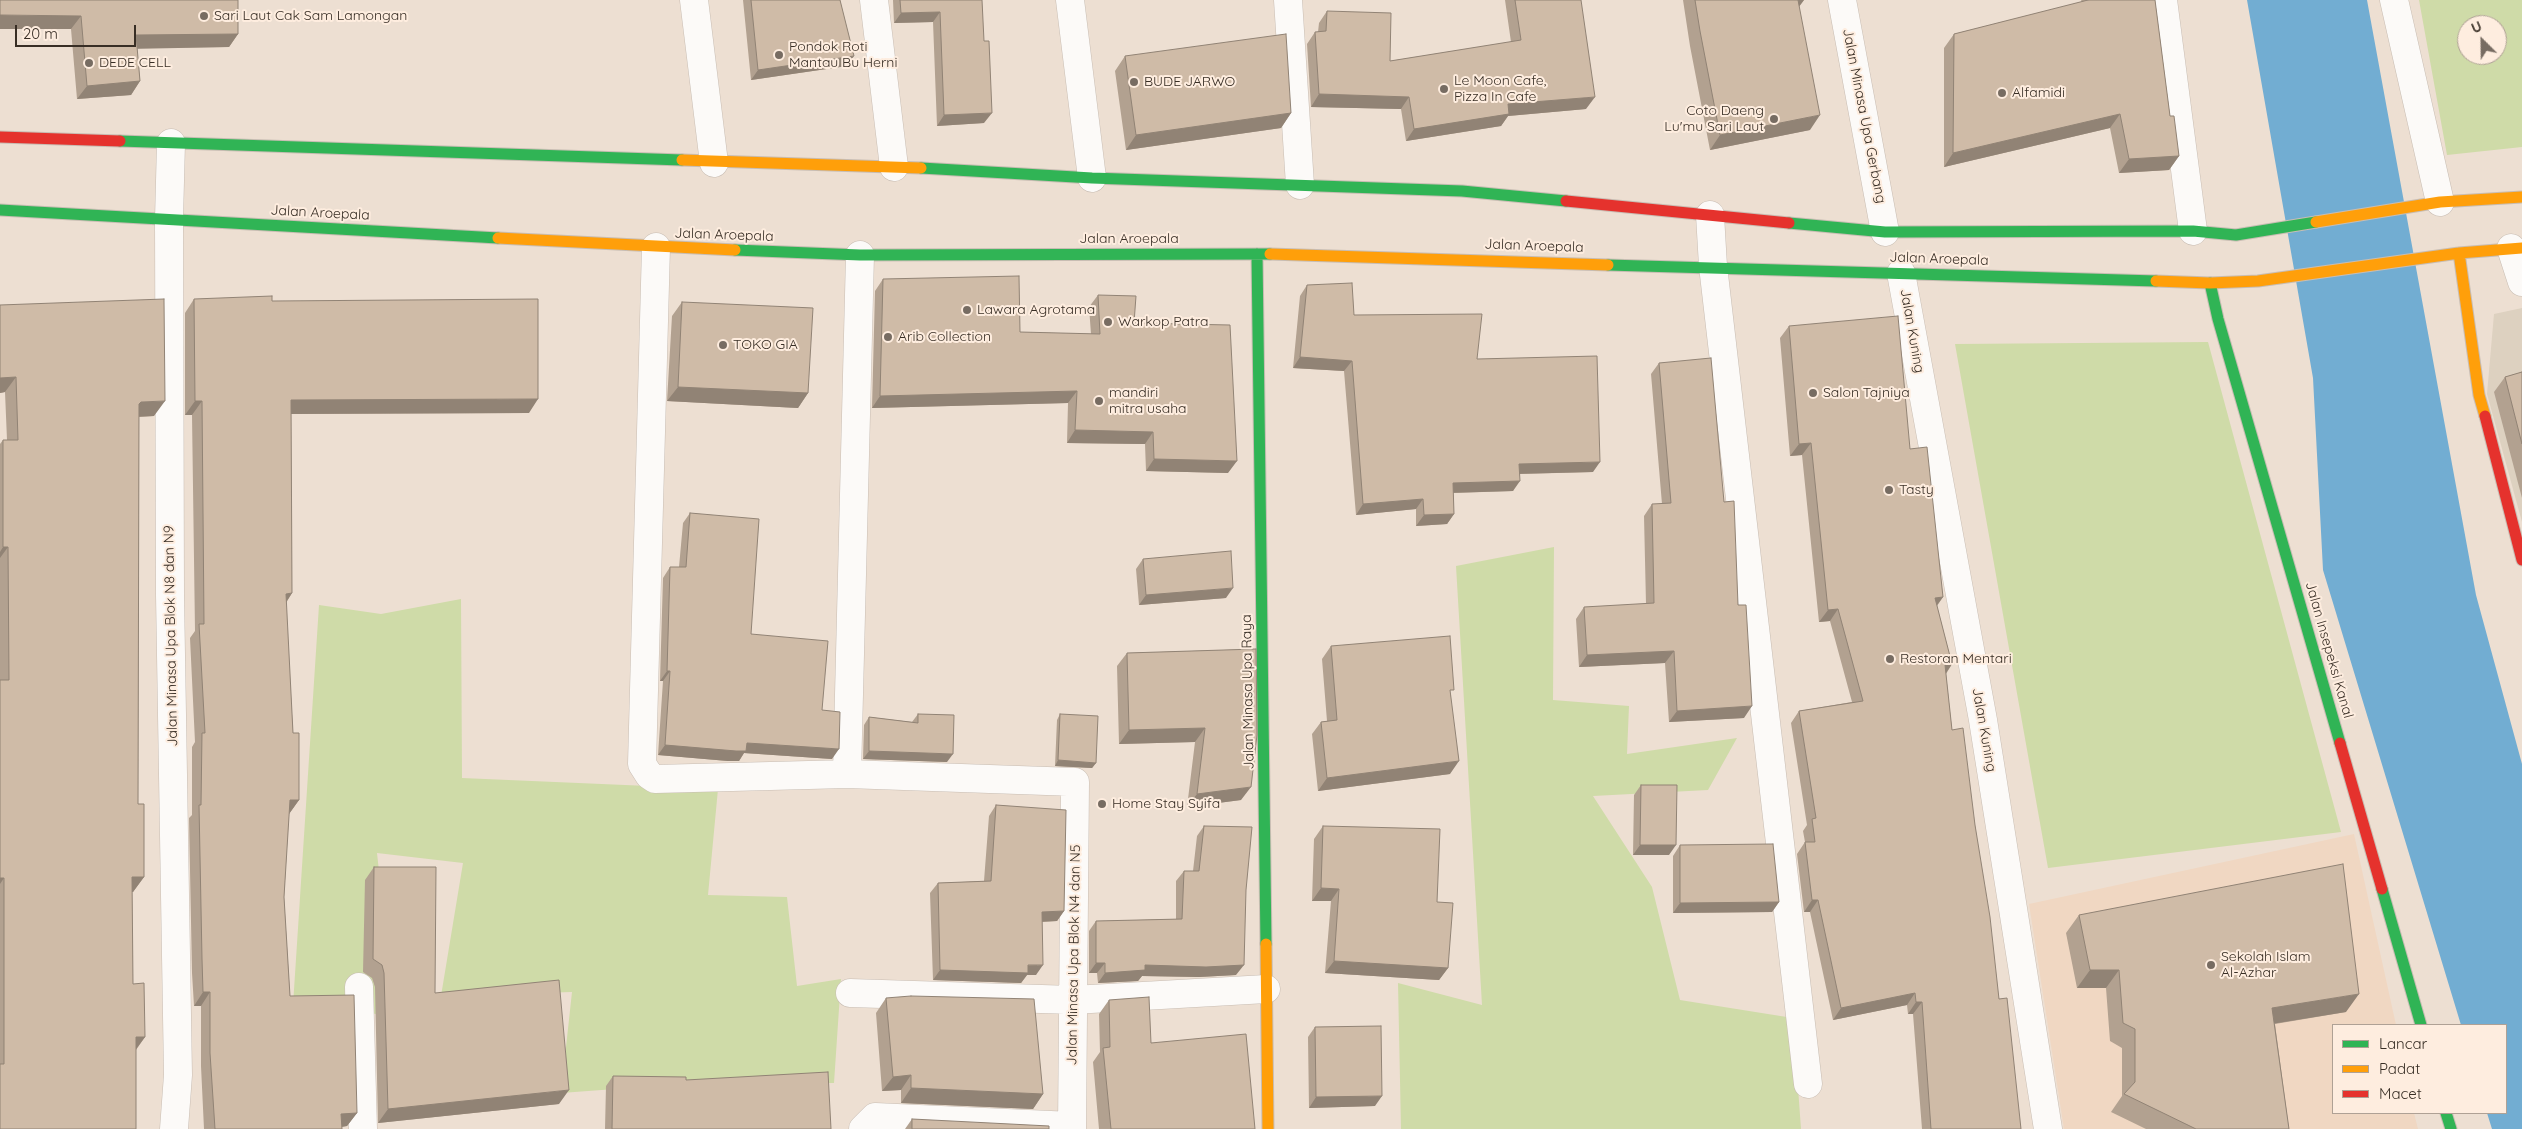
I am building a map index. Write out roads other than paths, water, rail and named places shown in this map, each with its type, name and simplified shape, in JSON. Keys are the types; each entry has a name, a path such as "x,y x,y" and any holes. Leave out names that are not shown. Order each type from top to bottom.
{"main road":[{"name":"Jalan Aroepala","path":"0,137 714,163 894,167 1092,178 1462,191 1885,232 2193,231 2236,235 2433,203 2522,197"},
{"name":"Jalan Aroepala","path":"0,210 656,247 860,255 1257,254 1713,266 2210,283 2258,281 2459,253 2517,248"},
{"path":"2459,253 2479,396 2522,560"},
{"name":"Jalan Minasa Upa Raya","path":"1257,254 1268,1129"},
{"name":"Jalan Insepeksi Kanal","path":"2210,283 2218,318 2421,1024"},
{"path":"2446,1114 2451,1129"}],"street":[{"path":"694,0 714,163"},
{"path":"874,0 894,167"},
{"path":"1070,0 1092,178"},
{"path":"1288,0 1300,185"},
{"name":"Jalan Minasa Upa Gerbang","path":"1842,0 1885,232"},
{"path":"2163,0 2193,231"},
{"path":"2394,0 2433,203"},
{"name":"Jalan Minasa Upa Blok N8 dan N9","path":"171,143 168,219 170,594 178,1075 174,1129"},
{"path":"1710,215 1713,266 1808,1084"},
{"path":"656,247 642,764 649,775 655,779 848,774 860,255"},
{"path":"2517,248 2522,282"},
{"name":"Jalan Kuning","path":"1901,273 1983,720 2048,1129"},
{"name":"Jalan Minasa Upa Blok N4 dan N5","path":"848,774 1075,782 1072,1127"},
{"path":"359,987 363,1129"},
{"path":"850,993 1074,1000 1266,989"},
{"path":"863,1129 875,1117 1072,1127"}],"water":[{"path":"2247,0 2367,0 2476,595 2522,764 2522,1129 2492,1129 2487,1114 2507,1114 2507,1024 2461,1024 2323,570 2313,378"}],"place":[{"name":"Sari Laut Cak Sam Lamongan","path":"204,16"},
{"name":"Pondok Roti Mantau Bu Herni","path":"779,55"},
{"name":"DEDE CELL","path":"89,63"},
{"name":"BUDE JARWO","path":"1134,82"},
{"name":"Le Moon Cafe, Pizza In Cafe","path":"1444,89"},
{"name":"Alfamidi","path":"2002,93"},
{"name":"Coto Daeng Lu'mu Sari Laut","path":"1774,119"},
{"name":"Lawara Agrotama","path":"967,310"},
{"name":"Warkop Patra","path":"1108,322"},
{"name":"Arib Collection","path":"888,337"},
{"name":"TOKO GIA","path":"723,345"},
{"name":"Salon Tajniya","path":"1813,393"},
{"name":"mandiri mitra usaha","path":"1099,401"},
{"name":"Tasty","path":"1889,490"},
{"name":"Restoran Mentari","path":"1890,659"},
{"name":"Home Stay Syifa","path":"1102,804"},
{"name":"Sekolah Islam Al-Azhar","path":"2211,965"}]}
